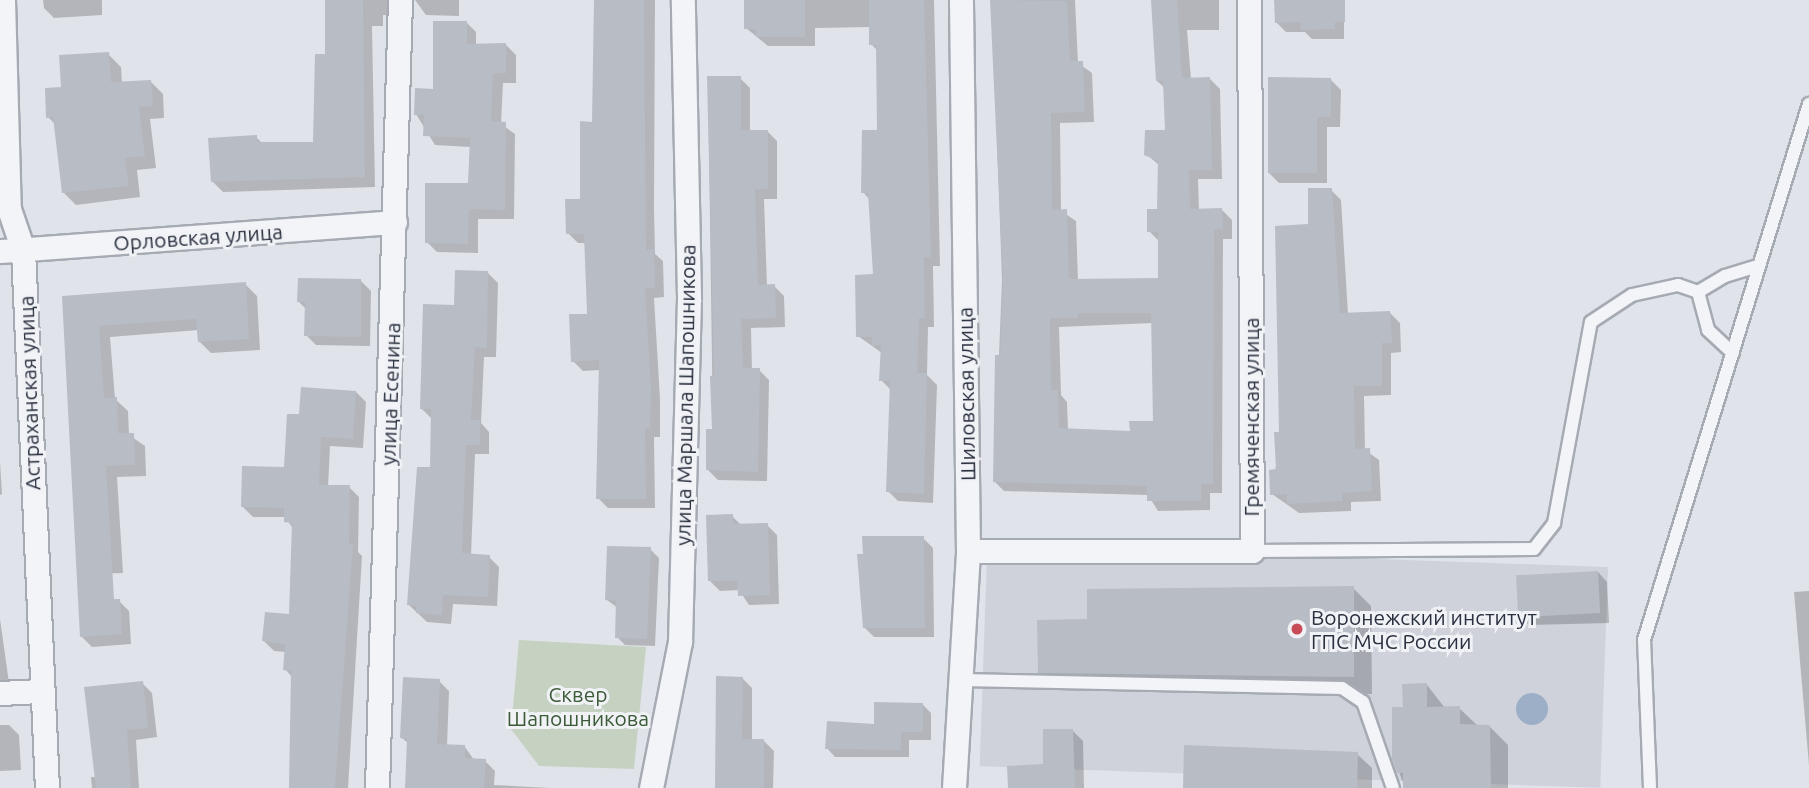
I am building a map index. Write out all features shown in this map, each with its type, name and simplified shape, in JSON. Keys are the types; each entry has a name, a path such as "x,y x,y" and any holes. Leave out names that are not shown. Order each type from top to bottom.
{"street":[{"name":"Астраханская улица","path":"3,0 9,209 23,250 40,691 47,788"},
{"name":"улица Есенина","path":"377,788 400,0"},
{"name":"улица Маршала Шапошникова","path":"651,788 680,642 689,296 683,0"},
{"name":"Шиловская улица","path":"954,788 963,680 968,551 961,0"},
{"name":"Гремяченская улица","path":"1249,0 1252,551"},
{"name":"Орловская улица","path":"0,251 395,222"},
{"path":"968,551 1252,551"},
{"path":"0,694 40,691"}],"lane":[{"path":"1650,788 1644,640 1809,104"},
{"path":"1252,551 1534,549 1553,523 1591,322 1632,295 1678,285 1698,292 1725,276 1757,266"},
{"path":"1698,292 1708,330 1733,354"},
{"path":"963,680 1342,688 1363,702 1393,788"}],"shaded area":[{"name":"Воронежский институт ГПС МЧС России","path":"987,545 1608,567 1600,788 980,766"}],"green space":[{"name":"Сквер Шапошникова","path":"519,640 646,647 634,769 539,766 511,729"}],"water":[{"path":"1532,693 1543,698 1548,709 1543,720 1532,725 1521,720 1516,709 1521,698"}],"building":[{"path":"325,0 363,0 365,177 211,182 208,138 257,135 257,142 313,142 315,54 325,54"},
{"path":"594,0 644,0 646,250 654,249 655,288 645,288 651,388 650,428 645,428 646,499 596,499 599,360 571,362 569,314 587,314 584,234 566,234 565,199 580,199 580,121 592,122"},
{"path":"744,0 805,0 805,37 756,37 756,29 744,29"},
{"path":"869,0 924,0 931,257 924,257 925,318 919,318 917,373 927,373 924,494 886,492 890,381 879,381 881,345 872,346 872,337 856,337 855,275 873,274 868,193 861,193 862,130 877,130 876,45 869,45"},
{"path":"990,0 1067,1 1070,61 1083,61 1085,112 1051,113 1052,210 1067,209 1069,279 1158,278 1158,232 1147,232 1147,209 1157,209 1158,161 1144,155 1145,130 1165,130 1163,81 1156,81 1151,0 1177,0 1182,78 1210,77 1212,170 1189,170 1190,209 1222,208 1223,229 1214,230 1213,484 1201,484 1201,501 1147,501 1147,486 993,482 995,355 1000,355 1003,280","holes":["1078,313 1151,313 1153,421 1129,421 1130,431 1059,428 1058,390 1051,390 1050,318 1078,318"]},
{"path":"1274,0 1345,0 1345,22 1335,22 1335,29 1301,30 1300,22 1275,23"},
{"path":"433,21 467,21 467,44 506,43 506,73 493,73 491,121 506,122 505,210 469,209 468,244 425,243 425,183 468,183 470,138 423,136 424,115 414,115 415,88 433,89"},
{"path":"109,52 111,82 151,80 153,106 139,107 145,156 125,158 129,186 62,193 53,117 46,118 45,88 61,87 59,55"},
{"path":"707,76 741,76 741,130 768,130 768,189 755,189 758,285 775,284 776,318 741,319 743,368 760,368 758,472 706,470 706,429 712,429 710,376 714,376"},
{"path":"1268,77 1331,78 1331,117 1317,117 1317,173 1268,173"},
{"path":"1308,188 1332,188 1340,313 1390,311 1392,343 1382,343 1382,386 1354,386 1355,449 1370,448 1372,491 1342,493 1342,501 1287,504 1287,494 1270,495 1269,470 1276,469 1274,432 1279,432 1275,226 1308,224"},
{"path":"455,270 488,271 487,348 475,347 471,420 480,420 480,445 466,445 462,553 490,555 488,597 443,595 442,615 416,613 416,606 407,605 417,467 430,467 431,409 420,409 423,304 454,305"},
{"path":"298,278 361,279 361,337 304,336 305,302 297,302"},
{"path":"246,282 249,339 198,342 196,319 99,326 104,398 117,397 118,433 134,433 135,465 106,466 114,599 120,599 122,634 80,637 62,296"},
{"path":"301,387 356,391 353,439 321,437 319,485 350,485 349,544 353,544 335,788 289,788 291,671 283,670 285,644 262,641 265,612 289,614 292,523 284,522 284,508 241,507 242,466 284,467 287,414 299,414"},
{"path":"733,514 733,524 768,523 770,595 738,596 737,581 708,581 706,515"},
{"path":"862,536 924,536 925,628 863,628 857,554 863,554"},
{"path":"607,546 651,547 647,639 615,638 616,601 605,600"},
{"path":"1598,571 1600,613 1518,617 1516,575"},
{"path":"1354,586 1354,677 1038,673 1037,620 1087,619 1087,589"},
{"path":"716,676 743,677 742,739 764,739 764,788 715,788"},
{"path":"403,677 440,679 437,744 465,745 465,758 486,759 484,788 405,788 407,739 400,738"},
{"path":"143,681 148,728 127,730 131,788 96,788 84,687"},
{"path":"1427,683 1427,707 1460,706 1460,724 1490,725 1491,788 1403,788 1403,773 1397,773 1392,758 1392,707 1403,707 1402,684"},
{"path":"874,702 923,703 923,732 901,732 901,750 825,749 827,721 874,724"},
{"path":"1043,729 1073,729 1075,788 1008,788 1007,766 1043,764"},
{"path":"1184,745 1358,752 1357,788 1183,788"}],"place":[{"name":"Воронежский институт ГПС МЧС России","path":"1297,629"}]}
